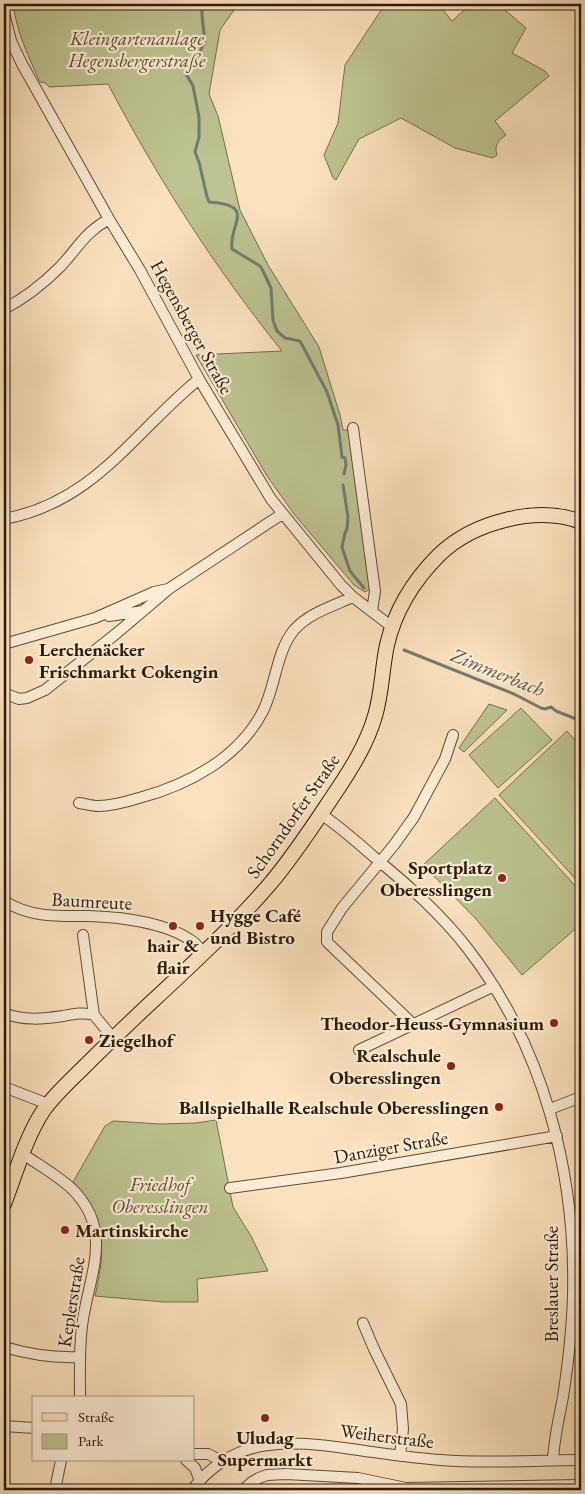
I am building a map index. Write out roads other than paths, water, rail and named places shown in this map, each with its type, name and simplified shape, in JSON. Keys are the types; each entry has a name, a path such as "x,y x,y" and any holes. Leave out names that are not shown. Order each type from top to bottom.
{"main road":[{"name":"Schorndorfer Straße","path":"4,1204 33,1131 48,1104 268,886 321,814 357,757 372,724 380,696 387,646 392,627 404,601 416,582 442,553 459,540 480,529 502,521 552,515 581,522"}],"street":[{"name":"Hegensberger Straße","path":"4,13 7,42 22,64 109,219 140,270 199,378 267,492 282,514 341,585 353,597 392,627"},
{"path":"4,309 24,298 48,279 91,231 109,219"},
{"path":"4,519 45,506 78,489 122,454 199,378"},
{"path":"352,428 375,591 372,611"},
{"path":"4,693 20,699 45,690 170,588 282,514"},
{"path":"4,644 49,633 95,618 154,592 170,588"},
{"path":"80,803 97,806 109,805 148,796 198,775 223,758 241,742 262,713 272,688 281,652 294,630 312,615 353,597"},
{"path":"95,618 144,611"},
{"path":"413,1024 327,942 327,932 342,908 381,862 414,817 445,759 453,735"},
{"name":"Breslauer Straße","path":"321,814 381,862 444,921 469,950 494,986 524,1044 550,1109 566,1186 572,1246 573,1296 567,1373 554,1444 553,1460"},
{"name":"Baumreute","path":"4,901 27,912 41,916 100,916 156,925 189,938 203,952"},
{"path":"83,935 94,1015 113,1038"},
{"path":"359,1050 494,986"},
{"path":"4,1014 34,1019 83,1013 94,1015"},
{"path":"4,1087 48,1104"},
{"path":"550,1109 581,1097"},
{"name":"Danziger Straße","path":"230,1188 341,1173 557,1136"},
{"name":"Keplerstraße","path":"23,1154 74,1191 89,1212 95,1229 98,1246 82,1324 79,1357 80,1396"},
{"path":"363,1322 401,1404 403,1428 400,1456"},
{"path":"4,1347 39,1355 63,1358 79,1357"},
{"path":"4,1426 32,1428"},
{"name":"Weiherstraße","path":"192,1490 222,1461 242,1451 259,1446 283,1443 324,1445 400,1456 454,1461 581,1460"},
{"path":"195,1454 213,1456 222,1461"},
{"path":"55,1490 61,1462"},
{"path":"188,1462 195,1468 200,1481"},
{"path":"242,1490 259,1478 286,1474 358,1478 406,1489 581,1485"}],"waterway":[{"name":"Zimmerbach","path":"202,4 203,45 199,54 187,69 186,74 193,86 199,117 199,137 195,152 207,197 209,202 233,207 237,212 232,249 260,266 271,288 273,320 277,331 285,338 300,341 327,392 338,425 342,457 345,458 344,474"},
{"name":"Zimmerbach","path":"343,485 348,517 342,547 350,571 364,588"},
{"name":"Zimmerbach","path":"404,650 514,694 541,708 551,707 556,711 581,721"}],"place":[{"name":"Lerchenäcker Frischmarkt Cokengin","path":"29,660"},
{"name":"Sportplatz Oberesslingen","path":"502,878"},
{"name":"hair & flair","path":"173,926"},
{"name":"Hygge Café und Bistro","path":"200,926"},
{"name":"Theodor-Heuss-Gymnasium","path":"554,1023"},
{"name":"Ziegelhof","path":"89,1040"},
{"name":"Realschule Oberesslingen","path":"451,1066"},
{"name":"Ballspielhalle Realschule Oberesslingen","path":"499,1107"},
{"name":"Martinskirche","path":"65,1230"},
{"name":"Uludag Supermarkt","path":"265,1418"}],"park label":[{"name":"Kleingartenanlage Hegensbergerstraße","path":"137,49"},
{"name":"Friedhof Oberesslingen","path":"160,1195"}]}
